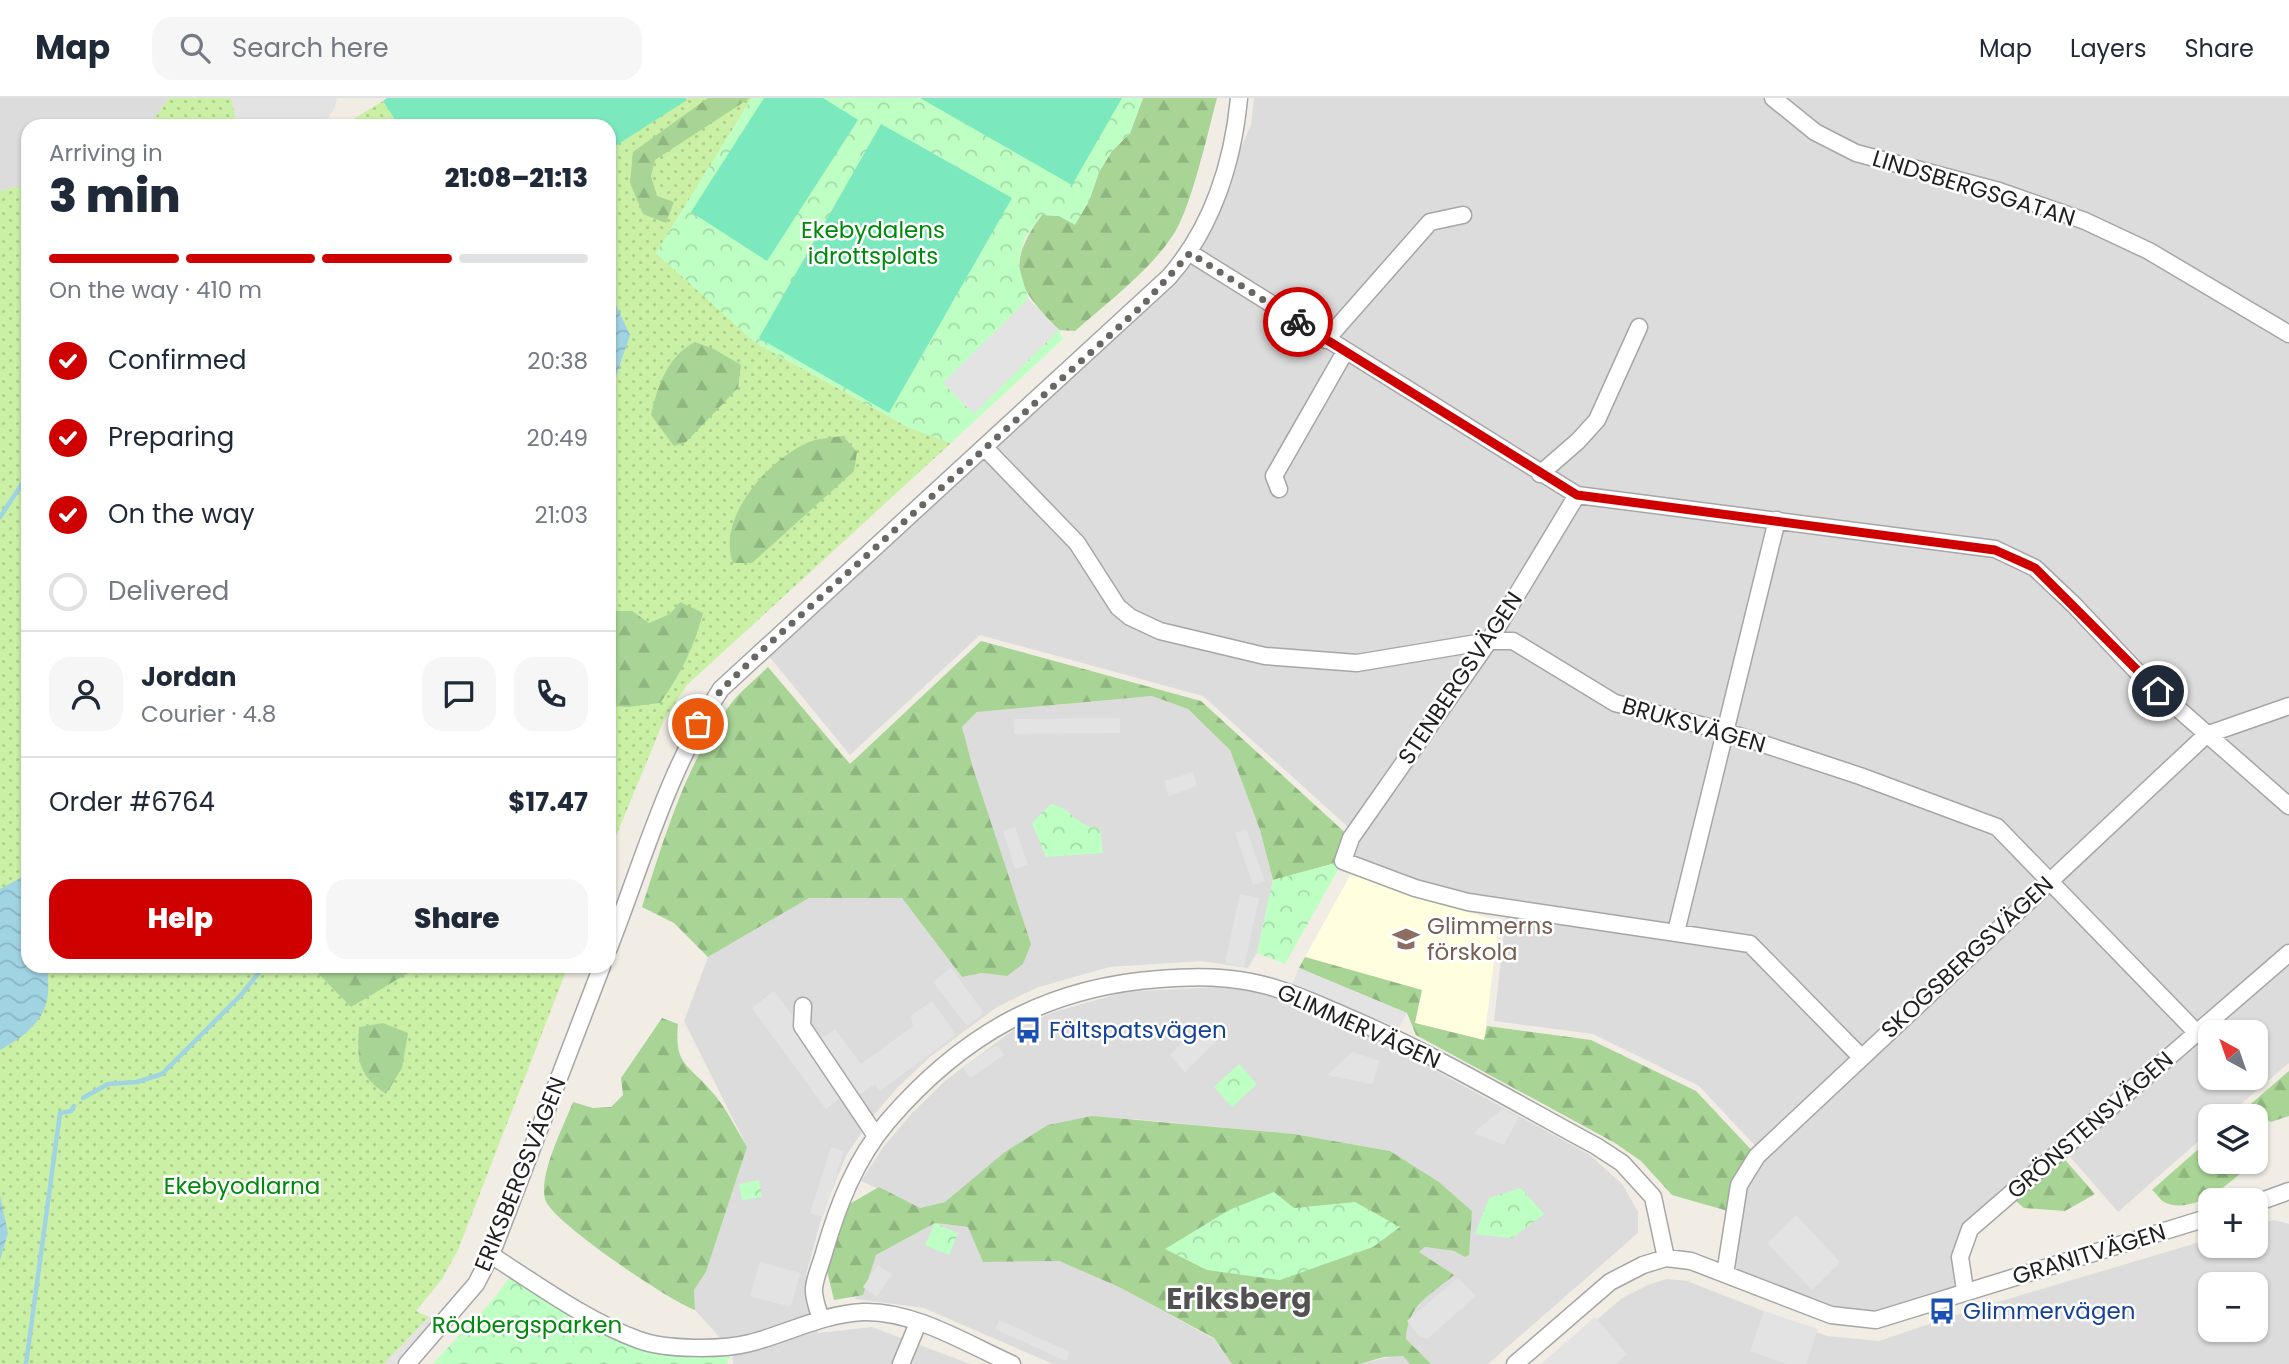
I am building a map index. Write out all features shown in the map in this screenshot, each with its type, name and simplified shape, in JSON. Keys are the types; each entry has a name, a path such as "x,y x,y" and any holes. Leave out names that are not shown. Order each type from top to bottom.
{"street":[{"path":"616,930 680,764 698,724 721,690 1142,306 1190,253 1201,234 1220,184 1232,141 1239,98"},
{"name":"LINDSBERGSGATAN","path":"1773,98 1815,132 1856,153 1999,191 2085,221 2178,267 2289,334"},
{"path":"1326,340 1430,222 1463,215"},
{"path":"1190,253 1577,495 1995,550 2035,568 2142,677 2289,806"},
{"path":"1540,474 1578,441 1597,420 1639,327"},
{"path":"1279,489 1274,476 1345,352"},
{"name":"BRUKSVÄGEN","path":"985,448 1077,543 1118,607 1130,618 1160,631 1265,656 1357,663 1489,641 1513,642 1615,703 1724,731 1860,776 1997,827 2197,1033"},
{"name":"STENBERGSVÄGEN","path":"1577,495 1489,641 1351,838 1343,861 1415,888 1468,902 1676,932"},
{"path":"1777,520 1676,932 1750,944 1861,1057"},
{"name":"SKOGSBERGSVÄGEN","path":"1725,1274 1739,1185 1757,1156 2206,734 2289,706"},
{"name":"GRÖNSTENSVÄGEN","path":"1965,1290 1960,1257 1970,1228 2289,953"},
{"name":"ERIKSBERGSVÄGEN","path":"407,1364 476,1284 491,1255 599,973"},
{"name":"GLIMMERVÄGEN","path":"821,1319 813,1290 832,1224 853,1171 876,1136 905,1101 939,1070 1004,1021 1028,1009 1117,982 1223,976 1289,992 1407,1042 1622,1163 1653,1197 1666,1258"},
{"path":"803,1006 802,1026 876,1136"},
{"path":"2268,1199 2289,1191"},
{"name":"GRANITVÄGEN","path":"1666,1258 1691,1261 1831,1315 1877,1320 1965,1290 2198,1221"},
{"path":"491,1255 577,1309 640,1340 671,1346 747,1344 821,1319 874,1312 918,1323 1012,1364"},
{"path":"1515,1364 1610,1282 1643,1265 1666,1258"},
{"path":"901,1364 918,1323"}],"shaded area":[{"path":"0,98 169,98 154,119 21,119 21,186 0,191"},
{"path":"231,98 337,98 334,110 327,119 236,119"},
{"path":"1254,98 2289,98 2289,1063 2268,1081 2268,1020 2198,1020 2198,1090 2257,1090 2241,1104 2198,1104 2198,1142 2118,1212 2060,1145 1965,1225 1958,1286 1876,1314 1833,1309 1732,1270 1745,1187 1764,1155 1699,1086 1593,1034 1494,1021 1506,916 1418,893 1350,860 1358,836 1203,696 980,635 850,755 767,654 1195,256 1207,237 1227,179 1251,125"},
{"path":"1028,299 1059,330 974,414 943,383"},
{"path":"1152,696 1188,709 1230,750 1260,830 1273,880 1257,953 1248,968 1202,961 1109,967 1036,988 997,1007 931,1056 898,1087 869,1121 846,1156 824,1209 806,1275 818,1333 872,1327 970,1364 733,1364 732,1351 695,1310 694,1290 706,1272 747,1147 684,1021 708,957 809,898 902,898 962,977 982,973 1007,976 973,768 962,727 977,712"},
{"path":"1120,718 1120,733 1014,734 1014,719"},
{"path":"1193,772 1197,786 1169,796 1164,781"},
{"path":"1015,827 1028,865 1015,869 1003,831"},
{"path":"1246,829 1265,881 1253,885 1235,833"},
{"name":"Glimmerns förskola","path":"1352,872 1416,898 1499,921 1484,1040 1414,1023 1421,990 1305,957"},
{"path":"1240,894 1259,898 1244,967 1225,963"},
{"path":"951,968 984,1013 967,1026 933,982"},
{"path":"1299,968 1407,1013 1399,1028 1292,984"},
{"path":"1230,986 1296,1002 1358,1028 1590,1155 1623,1185 1638,1212 1638,1233 1488,1364 1430,1364 1406,1339 1407,1321 1429,1293 1444,1284 1419,1252 1425,1247 1454,1251 1465,1257 1472,1211 1439,1182 1390,1151 1294,1134 1133,1119 973,1181 945,1202 920,1208 861,1181 884,1146 913,1112 946,1080 1012,1031 1051,1013 1124,992"},
{"path":"774,991 813,1044 835,1029 861,1064 913,1026 911,1016 932,1001 956,1035 880,1091 875,1084 853,1099 848,1092 826,1109 752,1008"},
{"path":"1201,1022 1223,1034 1185,1072 1170,1055"},
{"path":"997,1045 1004,1055 970,1078 963,1067"},
{"path":"1352,1052 1380,1061 1372,1084 1327,1075"},
{"path":"1502,1109 1519,1117 1504,1145 1474,1133"},
{"path":"831,1147 844,1151 823,1217 810,1213"},
{"path":"1796,1215 1840,1262 1812,1290 1767,1243"},
{"path":"2274,1220 2289,1224 2289,1364 1546,1364 1622,1298 1667,1279 1687,1281 1827,1336 1879,1341 1971,1310 2198,1243 2198,1258 2268,1258 2268,1222"},
{"path":"935,1223 969,1227 983,1262 1059,1261 1119,1287 1214,1339 1232,1364 1053,1364 924,1308 855,1299 876,1255"},
{"path":"760,1262 800,1273 791,1307 750,1296"},
{"path":"878,1265 892,1274 877,1297 863,1287"},
{"path":"1458,1278 1476,1296 1427,1339 1419,1336 1407,1321"},
{"path":"1764,1311 1818,1329 1806,1364 1787,1364 1750,1351"},
{"path":"429,1317 450,1317 407,1364 384,1364"},
{"path":"1595,1317 1627,1354 1616,1364 1541,1364"},
{"path":"999,1320 1070,1352 1066,1361 995,1329"},
{"path":"1403,1356 1410,1364 1359,1364"}],"green space":[{"path":"169,98 231,98 236,119 154,119"},
{"path":"387,98 687,100 616,146 616,119 395,119 383,101"},
{"path":"688,98 752,98 656,253 756,343 910,428 951,443 687,685 664,720 616,836 616,145"},
{"path":"708,98 750,98 655,160 651,176 657,196 674,202 666,223 643,214 630,183 633,152"},
{"name":"Ekebydalens idrottsplats","path":"752,98 1143,98 1130,133 1112,151 1099,172 1089,201 1075,225 1059,216 1042,215 1025,237 1018,263 1028,299 1059,330 1063,339 951,443 910,428 756,343 656,253"},
{"path":"764,98 823,98 858,120 767,261 691,212"},
{"path":"920,98 1122,98 1072,185"},
{"path":"1143,98 1217,98 1187,204 1175,232 1142,272 1075,331 1059,330 1025,289 1019,263 1022,249 1042,215 1059,216 1075,224 1089,201 1099,172 1112,151 1130,133"},
{"path":"383,101 395,119 353,119"},
{"path":"881,124 1012,198 889,413 759,338"},
{"name":"Ekebyodlarna","path":"21,186 21,973 565,973 458,1250 442,1279 416,1311 429,1317 384,1364 0,1364 0,191"},
{"path":"695,342 714,349 741,365 738,388 686,442 674,446 651,415 665,373 677,356"},
{"path":"843,436 857,452 854,471 752,563 733,563 730,545 732,526 752,489 782,458 799,447 815,440"},
{"path":"680,602 703,613 691,649 668,692 660,703 616,706 616,611 632,611 649,623 670,614"},
{"path":"981,641 1201,701 1351,838 1343,861 1273,880 1260,830 1230,750 1188,709 1152,696 977,712 962,727 1031,944 1023,964 1007,976 982,973 962,977 902,898 809,898 708,957 674,923 642,907 678,802 701,751 714,727 734,700 768,667 850,764"},
{"path":"1051,804 1059,806 1084,824 1100,828 1103,853 1046,857 1032,823"},
{"path":"1343,861 1285,964 1257,953 1273,880"},
{"path":"1305,957 1422,990 1415,1023 1484,1040 1487,1026 1591,1040 1696,1091 1757,1156 1735,1213 1672,1195 1641,1161 1615,1143 1416,1035 1407,1013 1299,968"},
{"path":"318,973 408,973 351,1007"},
{"path":"662,1018 678,1024 678,1048 684,1063 722,1104 747,1147 706,1272 694,1290 695,1310 638,1277 588,1241 567,1224 545,1199 545,1177 573,1102 593,1108 611,1107 623,1095 621,1078"},
{"path":"383,1023 408,1033 402,1068 386,1094 369,1080 364,1072 358,1048 359,1027"},
{"path":"1239,1064 1257,1084 1232,1107 1214,1087"},
{"path":"2289,1071 2289,1116 2271,1122 2268,1120 2268,1104 2251,1104"},
{"path":"1092,1116 1294,1134 1390,1151 1439,1182 1472,1211 1469,1255 1465,1257 1454,1251 1425,1247 1419,1252 1454,1275 1422,1302 1407,1327 1406,1339 1431,1364 1410,1364 1403,1356 1384,1357 1359,1364 1232,1364 1214,1338 1119,1287 1059,1261 983,1262 968,1227 935,1223 876,1255 863,1295 834,1300 827,1271 846,1206 879,1187 920,1208 945,1202 1005,1152 1048,1125"},
{"path":"2198,1150 2198,1174 2239,1174 2222,1188 2198,1188 2198,1201 2187,1205 2162,1201 2152,1190"},
{"path":"2059,1153 2095,1194 2065,1211 2024,1208 2009,1195"},
{"path":"759,1180 762,1197 742,1200 739,1184"},
{"path":"1521,1188 1544,1214 1512,1238 1475,1234 1489,1198"},
{"path":"1274,1192 1294,1208 1355,1202 1400,1227 1373,1247 1280,1280 1207,1270 1165,1249 1229,1210"},
{"path":"935,1223 958,1233 949,1255 925,1245"},
{"name":"Rödbergsparken","path":"514,1269 640,1340 732,1351 727,1364 433,1364 487,1306"}],"water":[{"path":"616,305 630,335 616,376"},
{"path":"21,878 21,973 48,973 48,994 42,1013 32,1028 0,1050 0,889"},
{"path":"0,1195 8,1233 0,1260"}],"waterway":[{"path":"0,517 21,486"},
{"path":"83,1098 108,1084 137,1082 162,1074 241,995 258,973"},
{"path":"26,1364 60,1113 71,1111 74,1106"}],"way so far":[{"path":"698,724 721,690 758,654 1142,306 1190,253 1298,322"}],"place":[{"name":"Glimmerns förskola","path":"1406,939"},
{"name":"Fältspatsvägen","path":"1028,1030"},
{"name":"Glimmervägen","path":"1942,1311"}],"district":[{"name":"Eriksberg","path":"1239,1298"}],"route":[{"path":"1298,322 1577,495 1995,550 2035,568 2158,691"}]}
